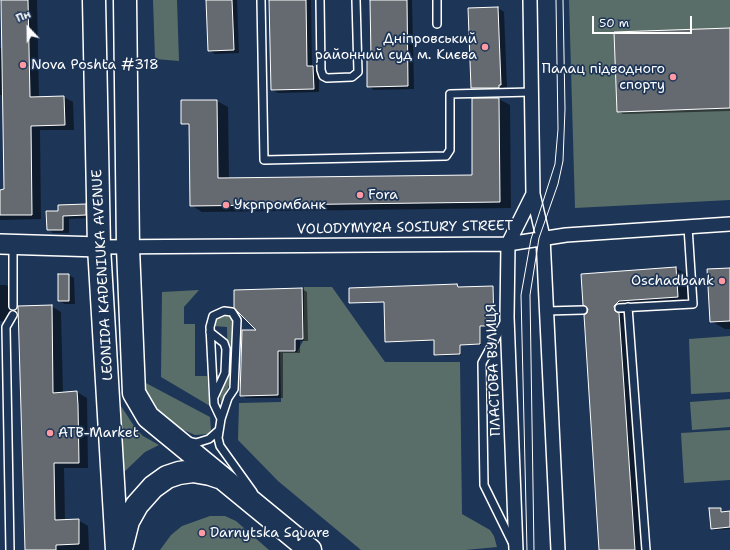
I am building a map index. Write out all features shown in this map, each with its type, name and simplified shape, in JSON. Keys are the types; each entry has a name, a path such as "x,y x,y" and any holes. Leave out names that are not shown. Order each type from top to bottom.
{"highway":[{"name":"LEONIDA KADENIUKA AVENUE","path":"94,0 99,247 117,550"},
{"name":"LEONIDA KADENIUKA AVENUE","path":"125,0 128,248 134,393 148,417 177,439 225,480"},
{"path":"121,550 128,521 137,505 154,487 167,477 180,472 193,471 210,474 225,480 310,550"}],"street":[{"name":"ПЛАСТОВА ВУЛИЦЯ","path":"530,0 533,194 543,237 558,550"},
{"name":"ПЛАСТОВА ВУЛИЦЯ","path":"516,550 507,317 508,244 533,194"},
{"name":"VOLODYMYRA SOSIURY STREET","path":"99,247 128,248 508,244 543,237 730,224"},
{"path":"6,244 99,247"}],"lane":[{"path":"261,0 264,160 446,156 450,150 450,94 532,92"},
{"path":"320,0 322,73 323,76 333,78 352,77 358,72 356,0"},
{"path":"437,0 438,24"},
{"path":"619,308 693,304 688,227"},
{"path":"6,244 13,306"},
{"path":"628,308 646,550"},
{"path":"546,311 583,310"},
{"path":"221,419 214,404 210,323 216,313 228,311 234,314 237,323 234,389 228,398 218,431 220,446 274,520"},
{"path":"10,550 3,327 13,315"},
{"path":"507,317 482,363 484,485 516,550"},
{"path":"210,332 224,343 226,349 226,374 214,397"},
{"path":"177,439 196,443 209,439 218,431"}],"green space":[{"path":"153,0 177,0 179,61 155,59"},
{"path":"569,0 730,0 730,200 575,208"},
{"path":"304,287 332,287 385,362 460,362 462,514 490,530 494,536 497,547 465,550 361,550 278,481 238,440 239,403 281,402 280,352 297,352 304,339"},
{"path":"199,290 184,307 184,324 195,324 195,376 207,376 210,406 161,377 162,292"},
{"path":"222,314 227,315 233,322 232,378 221,404 217,375 228,375 227,327 213,326 214,321"},
{"path":"730,336 730,392 691,394 689,339"},
{"path":"144,382 210,417 211,430 208,434 195,435 179,428 155,407 143,388"},
{"path":"730,399 730,427 692,430 690,402"},
{"path":"119,403 136,429 143,436 159,445 145,452 123,473"},
{"path":"730,430 730,480 684,483 681,433"},
{"path":"210,516 225,516 236,521 269,550 160,550 171,535 182,526"}],"building":[{"path":"1,0 28,0 30,97 64,96 65,125 31,126 32,215 0,215 0,190 4,189"},
{"path":"206,0 232,0 234,50 208,51"},
{"path":"269,0 306,0 307,66 313,66 314,89 271,90"},
{"path":"370,0 407,0 408,86 367,87 367,57 371,57"},
{"name":"Дніпровський районний суд м. Києва","path":"498,7 501,85 499,85 499,88 471,88 468,8"},
{"name":"Палац підводного спорту","path":"730,28 730,108 617,112 614,32"},
{"path":"472,98 499,98 500,202 190,206 189,124 181,124 181,100 217,100 218,178 472,175"},
{"path":"86,204 86,215 63,216 63,230 47,230 46,211 58,211 58,205"},
{"path":"676,267 678,297 619,301 614,306 615,311 619,313 635,550 599,550 584,315 587,313 588,309 583,305 581,274"},
{"path":"730,268 730,321 710,322 707,269"},
{"path":"58,274 69,274 69,301 58,301"},
{"path":"457,284 458,287 493,286 494,326 480,326 480,344 460,345 460,354 434,355 434,340 385,342 384,302 349,303 349,288"},
{"path":"302,288 303,339 295,339 295,351 278,351 278,395 240,396 242,330 256,330 234,308 234,290"},
{"path":"52,305 53,393 77,391 79,463 54,463 55,520 79,519 79,544 56,545 56,550 25,550 18,306"},
{"path":"709,508 721,508 721,512 730,511 730,527 711,529"}],"tram line":[{"path":"527,550 521,295 531,239 555,164 558,129 556,0"},
{"path":"534,550 530,295 539,238 558,184 563,161 565,109 563,0"}],"place":[{"name":"Дніпровський районний суд м. Києва","path":"485,47"},
{"name":"Nova Poshta #318","path":"23,65"},
{"name":"Палац підводного спорту","path":"673,77"},
{"name":"Fora","path":"360,195"},
{"name":"Укрпромбанк","path":"226,205"},
{"name":"Oschadbank","path":"722,281"},
{"name":"ATB-Market","path":"50,433"},
{"name":"Darnytska Square","path":"202,533"}]}
